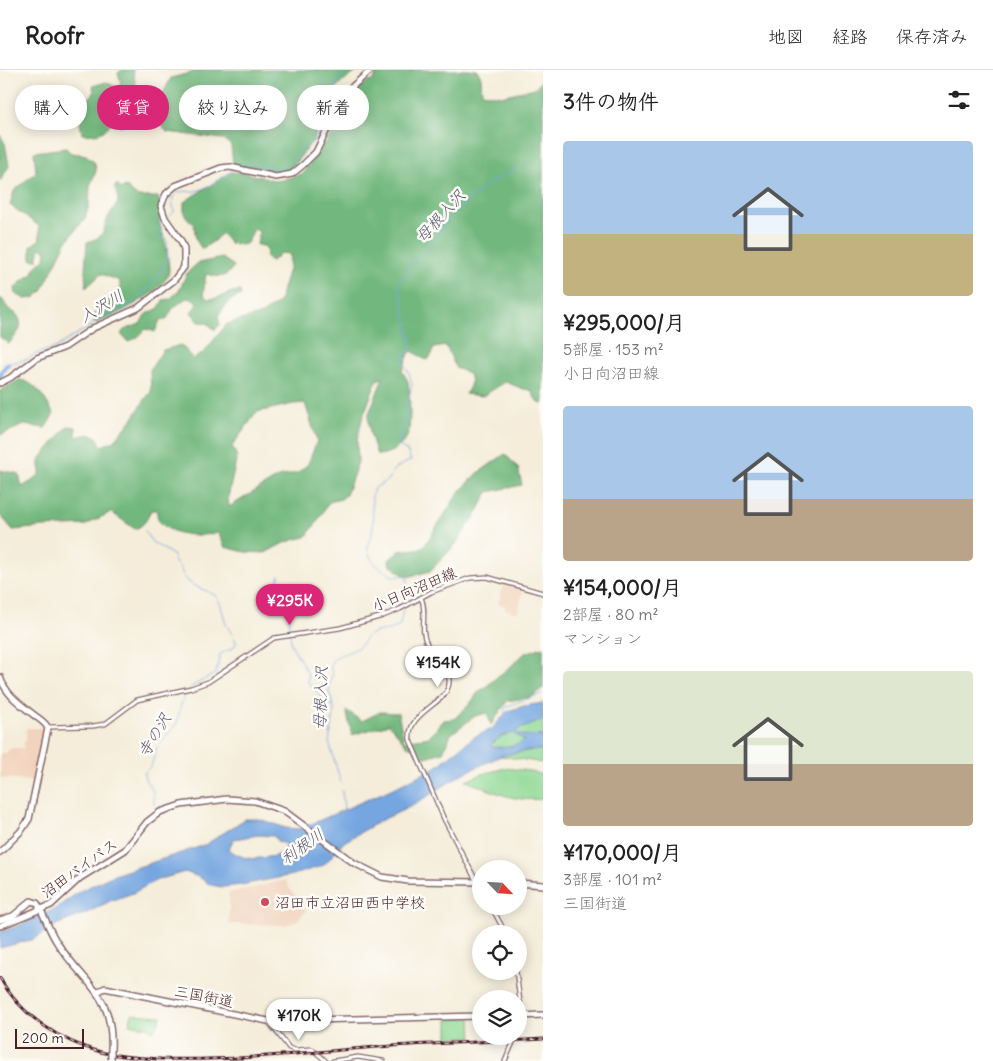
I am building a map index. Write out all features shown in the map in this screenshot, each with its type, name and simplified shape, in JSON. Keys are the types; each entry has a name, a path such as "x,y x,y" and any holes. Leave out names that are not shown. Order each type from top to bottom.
{"highway":[{"path":"0,383 37,358 65,347 93,328 138,308 174,280 184,267 184,249 181,240 165,218 161,206 166,194 175,186 221,168 230,167 276,176 292,174 316,152 345,93 371,70"},
{"path":"0,678 6,691 12,698 43,721 47,727 46,743 29,819 22,831 0,852"},
{"name":"沼田バイパス","path":"42,912 80,878 125,850 151,819 166,810 186,804 227,799 255,801 273,806 288,814 348,858 372,873 386,878 408,881 472,882"},
{"path":"528,884 543,885"},
{"path":"0,920 13,916 31,901 37,903 58,945 97,992 106,1008 110,1023 111,1060"},
{"path":"0,926 42,912"},
{"name":"三国街道","path":"97,992 105,988 268,1021 472,1016"},
{"path":"527,1016 543,1015"}],"street":[{"name":"小日向沼田線","path":"47,727 105,724 141,699 192,688 208,682 274,638 328,630 368,620 392,612 431,592 474,577 487,578 543,592"},
{"path":"421,598 424,605 422,624 424,636 430,650 444,667 449,682 447,691 443,696 415,720 410,728 410,740 436,802 472,869"},
{"path":"268,1021 289,1048 295,1050 312,1049 326,1061"},
{"path":"505,1061 512,1045"},
{"path":"333,1061 358,1056 383,1061"}],"shaded area":[{"path":"504,585 523,590 518,612 511,612 505,609 505,606 498,603"},
{"path":"26,728 44,728 46,730 35,782 0,777 0,753 7,753 8,750 13,748 24,748"},
{"name":"沼田市立沼田西中学校","path":"286,880 289,888 307,911 295,922 286,925 229,924 229,893"}],"green space":[{"path":"122,70 133,70 136,85 120,85 121,82 118,73"},
{"path":"201,70 359,70 339,85 297,85 297,130 317,130 313,140 292,168 280,175 243,169 233,163 231,146 224,139 167,132 165,130 169,130 169,85 167,85 171,78"},
{"path":"379,70 477,70 481,77 482,93 501,96 535,88 543,79 543,404 537,402 531,390 505,382 483,396 465,394 470,385 469,374 456,368 446,346 434,348 429,359 426,360 412,351 402,371 408,381 410,408 410,424 406,438 396,449 377,455 370,433 368,416 383,378 377,380 362,419 357,441 358,462 346,495 341,499 329,502 306,537 282,544 265,553 245,552 225,547 218,533 193,535 169,529 160,521 157,516 157,510 151,510 143,524 135,529 111,512 86,525 13,530 0,515 0,470 19,474 22,487 32,481 40,474 40,459 68,426 76,427 76,437 95,436 101,446 115,441 151,392 150,370 163,350 181,345 194,359 204,352 227,324 262,314 279,302 289,269 290,254 281,253 272,261 266,258 267,251 264,246 257,245 259,231 254,229 247,243 241,245 229,243 222,233 202,249 196,240 194,225 184,214 184,202 229,173 240,172 278,181 302,174 328,140 333,130 369,130 369,85 364,85 372,81","holes":["305,403 317,441 308,464 298,473 278,477 229,507 228,497 237,457 232,446 257,412"]},
{"path":"106,82 112,85 97,85 97,130 105,130 99,133 82,134 81,130 87,130 87,100 94,93 93,86"},
{"path":"0,135 5,143 9,166 0,181"},
{"path":"66,148 71,153 86,155 95,163 96,171 90,186 89,205 85,218 66,242 42,291 34,298 25,299 16,294 15,288 24,279 32,275 36,266 45,259 46,250 40,248 37,260 31,259 31,246 40,239 39,226 10,205 14,191 36,172 34,152"},
{"path":"117,184 121,189 126,187 138,197 158,197 161,209 159,221 167,252 169,271 166,279 150,294 115,315 96,323 91,316 104,308 108,301 116,298 120,288 120,281 101,274 86,288 87,242 101,235 109,216 118,203 117,192 114,188"},
{"path":"222,258 234,266 228,274 222,276 206,274 203,294 208,299 240,291 241,295 228,302 218,316 220,325 215,330 207,323 199,322 191,312 198,304 194,299 186,298 173,308 166,320 160,320 155,332 146,329 138,337 128,342 121,334 124,330 140,324 145,315 159,308 163,300 170,299 179,291 187,273 198,263"},
{"path":"0,298 17,315 21,324 19,331 9,344 0,337"},
{"path":"19,380 31,384 44,398 54,414 45,428 24,425 0,435 0,391"},
{"path":"505,454 518,468 522,485 488,492 477,513 455,545 430,571 407,577 390,565 389,560 399,551 423,548 459,492 478,473"},
{"path":"543,647 543,688 531,697 507,701 491,725 487,713 475,716 451,734 443,752 422,758 418,750 407,746 389,724 352,735 346,710 362,721 380,712 398,713 404,741 429,737 444,720 454,719 470,704 479,691 508,669 525,653"},
{"path":"543,710 543,763 466,750"},
{"path":"505,768 530,771 543,775 543,799 512,797 466,781 482,774"},
{"path":"132,1014 161,1016 153,1031 147,1027 129,1024"},
{"path":"471,1018 472,1037 448,1038 448,1019"}],"water":[{"name":"利根川","path":"543,703 543,720 515,731 520,735 543,736 543,750 503,755 462,774 414,805 380,821 344,842 324,865 293,875 223,887 211,885 199,877 185,872 157,880 133,893 58,924 34,939 0,948 0,932 16,927 55,909 80,891 114,875 205,845 245,819 259,819 286,828 300,829 398,786 436,767 474,737 492,729 508,711","holes":["512,733 524,740 521,743 509,746 492,747 490,745 502,736","258,835 274,836 278,842 286,844 279,854 261,858 247,858 228,850 234,839"]}],"waterway":[{"name":"入沢川","path":"238,166 249,163 279,168 290,164 302,150 315,140 322,105 331,94 338,80 349,70"},
{"name":"母根入沢","path":"403,605 408,576 392,576 379,568 368,550 373,528 372,503 374,488 388,479 393,470 411,460 407,451 399,446 400,433 404,428 412,384 403,362 405,354 411,349 411,339 398,284 406,274 409,262 418,258 458,209 489,183 516,169"},
{"name":"入沢川","path":"167,219 174,212 172,200 175,194 205,188 233,170"},
{"name":"入沢川","path":"8,364 28,359 35,354 55,348 101,319 130,305 140,297 158,276 168,260 167,242 159,225 163,221"},
{"name":"入沢川","path":"0,379 2,371 8,364"},
{"name":"寺の沢","path":"145,531 152,542 173,555 174,561 185,579 193,585 215,595 220,603 226,624 236,641 233,648 220,654 216,673 191,687"},
{"path":"280,575 275,587 276,598 287,598 291,644 308,674 308,683 333,706"},
{"name":"母根入沢","path":"341,783 329,742 334,715 334,708 329,693 330,680 333,675 331,663 338,656 360,646 369,635 398,627 403,609"},
{"name":"寺の沢","path":"154,804 153,791 145,779 144,773 151,766 157,748 177,723 182,701 189,690"},
{"path":"504,718 505,707 543,693"},
{"name":"母根入沢","path":"342,791 344,810"}],"railway":[{"path":"0,978 8,991 30,1015 57,1034 86,1047 108,1054 131,1057 161,1059 242,1058 398,1046 543,1039"}],"place":[{"name":"沼田市立沼田西中学校","path":"265,902"}]}
